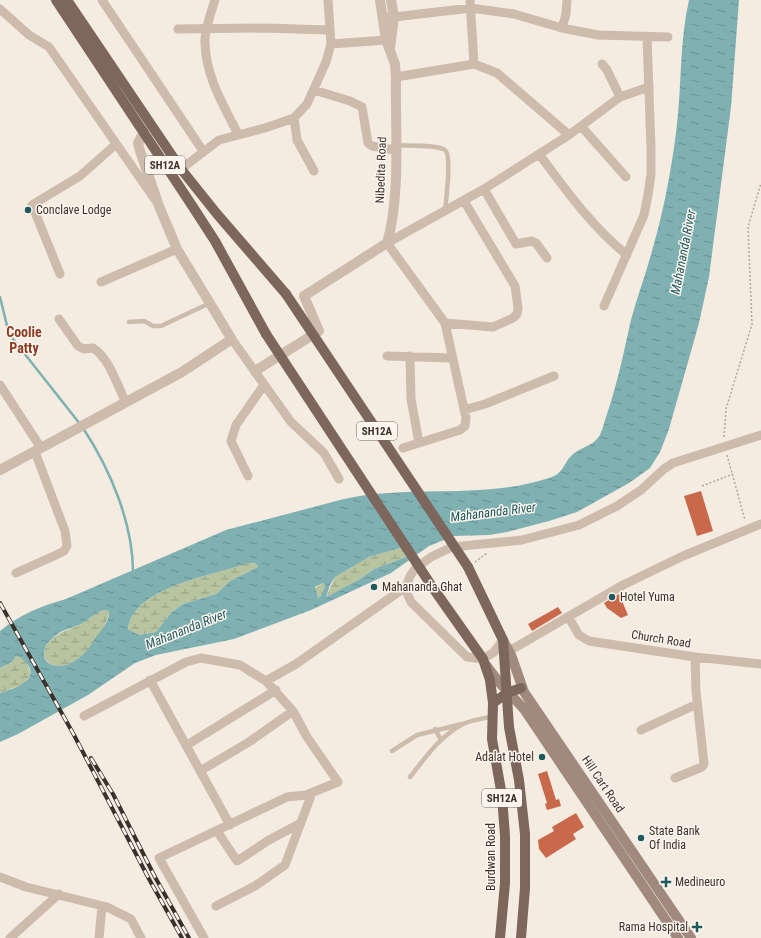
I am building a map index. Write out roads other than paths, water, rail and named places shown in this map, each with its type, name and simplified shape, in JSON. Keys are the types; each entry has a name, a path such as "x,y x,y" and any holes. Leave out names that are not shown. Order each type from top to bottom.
{"main road":[{"name":"SH12A","path":"56,0 144,132"},
{"name":"SH12A","path":"67,0 181,169"},
{"name":"Hill Cart Road","path":"144,132 211,236 266,334 433,588 507,693 524,709 678,938"},
{"name":"Hill Cart Road","path":"181,169 217,214 286,294 468,568 509,651 522,688 691,938"},
{"name":"Hill Cart Road","path":"503,640 507,693"},
{"name":"Burdwan Road","path":"483,659 490,680 493,703 492,739 502,796 505,836 505,883 500,938"},
{"path":"493,703 507,693 522,688"},
{"name":"SH12A","path":"507,693 509,727 519,780 525,837 525,888 521,938"}],"street":[{"path":"102,0 203,151"},
{"path":"215,0 205,38 207,59 220,100 238,134"},
{"path":"181,169 219,140 266,128 294,118 307,104 326,62 330,44 328,0"},
{"name":"Nibedita Road","path":"380,0 386,40 394,64 396,77 395,187 392,227 387,243"},
{"path":"390,50 394,17 392,0"},
{"path":"562,28 566,14 567,0"},
{"path":"383,17 394,17 471,4 514,14 562,28 598,35 668,37"},
{"path":"471,4 474,64"},
{"path":"0,9 30,35 48,47 159,206"},
{"path":"178,29 266,28 330,30"},
{"path":"604,306 644,215 648,195 651,174 647,37"},
{"path":"330,44 386,40"},
{"path":"396,77 474,64 497,73 569,135"},
{"path":"602,64 607,70 620,97"},
{"path":"255,371 319,330 304,296 387,243 484,190 569,135 620,97 648,87"},
{"path":"314,90 350,101 362,107 368,143 372,146 395,148"},
{"path":"294,118 297,140 314,171"},
{"path":"581,126 626,177"},
{"path":"144,132 138,143 140,151 159,206 177,249 231,338 264,385 291,422 324,453 339,479"},
{"path":"60,274 32,205 80,176 115,145"},
{"path":"539,154 583,211 612,243 627,255"},
{"path":"484,190 516,244 532,241 536,243 547,258"},
{"path":"445,323 493,327 513,318 517,314 518,308 515,286 464,201"},
{"path":"387,243 445,323 466,418 465,426 460,430 403,448"},
{"path":"101,282 177,249"},
{"path":"59,318 78,346 84,349 93,348 100,353 125,401"},
{"path":"0,470 125,401 182,372 230,341 231,338"},
{"path":"387,356 452,358"},
{"path":"410,356 410,399 419,443"},
{"path":"464,410 485,404 554,376"},
{"path":"0,385 38,450 65,532 67,546 64,551 16,573"},
{"path":"248,476 231,441 236,425 264,385"},
{"path":"503,640 494,652 483,659 467,657 411,602 407,586 408,580 416,569 431,557 445,550 458,546 500,543 549,534 601,515 641,490 664,469 673,463 761,435"},
{"path":"509,651 569,618 599,598 623,585 683,556 761,524"},
{"path":"266,681 296,664 407,586"},
{"name":"Church Road","path":"569,618 579,635 585,640 695,657 761,664"},
{"path":"675,778 702,767 704,764 697,704 695,657"},
{"path":"84,716 186,662 201,658 240,665 266,681 276,690 293,711 307,737 338,782 306,795 287,797 159,858 204,938"},
{"path":"150,680 188,745 200,771 230,825"},
{"path":"188,745 276,690"},
{"path":"641,730 697,704"},
{"path":"200,771 249,742 293,711"},
{"path":"216,906 255,886 285,865 312,793"},
{"path":"217,831 237,861 269,840 301,823"},
{"path":"1,879 26,887 102,906 131,919 142,938"},
{"path":"10,938 58,894"},
{"path":"99,938 102,906"}],"lane":[{"path":"395,148 436,147 444,149 447,152 448,168 445,211"},
{"path":"129,322 144,321 153,326 161,326 210,303"},
{"path":"392,751 417,735 435,729 464,724 493,716"},
{"path":"410,777 441,740 464,724"},
{"path":"435,729 441,740"}],"water":[{"name":"Mahananda River","path":"689,0 739,0 731,107 709,277 699,323 669,429 660,452 650,468 629,483 577,512 507,532 489,535 454,536 429,546 391,573 311,610 234,639 156,655 135,663 88,695 18,734 0,742 0,693 22,684 30,676 30,671 26,662 16,656 12,662 0,668 0,631 24,615 66,599 226,530 344,499 395,492 498,488 524,485 549,478 555,476 562,470 572,455 598,438 615,388 631,320 660,222 674,148 686,17","holes":["400,548 409,549 411,555 374,569 360,579 326,597 330,585 335,577 369,557","255,563 258,566 230,581 216,594 183,604 171,613 156,632 139,635 128,629 133,615 144,603 159,593 176,585 245,564","323,583 325,586 321,596 318,598 315,587","101,611 109,611 108,619 83,654 72,663 61,666 52,665 46,660 44,653 47,645 56,635 62,631 81,624"]}],"waterway":[{"path":"0,297 9,334 80,424"},
{"path":"83,428 102,461 118,497 129,535 133,572"}],"railway":[{"path":"0,603 74,735 149,879 182,938"},
{"path":"91,758 113,794 155,877 189,938"}],"place":[{"name":"Conclave Lodge","path":"28,210"},
{"name":"Mahananda Ghat","path":"374,587"},
{"name":"Hotel Yuma","path":"612,597"},
{"name":"Adalat Hotel","path":"542,757"},
{"name":"State Bank Of India","path":"641,838"},
{"name":"Medineuro","path":"666,882"},
{"name":"Rama Hospital","path":"697,927"}],"district":[{"name":"Coolie Patty","path":"24,340"}]}
